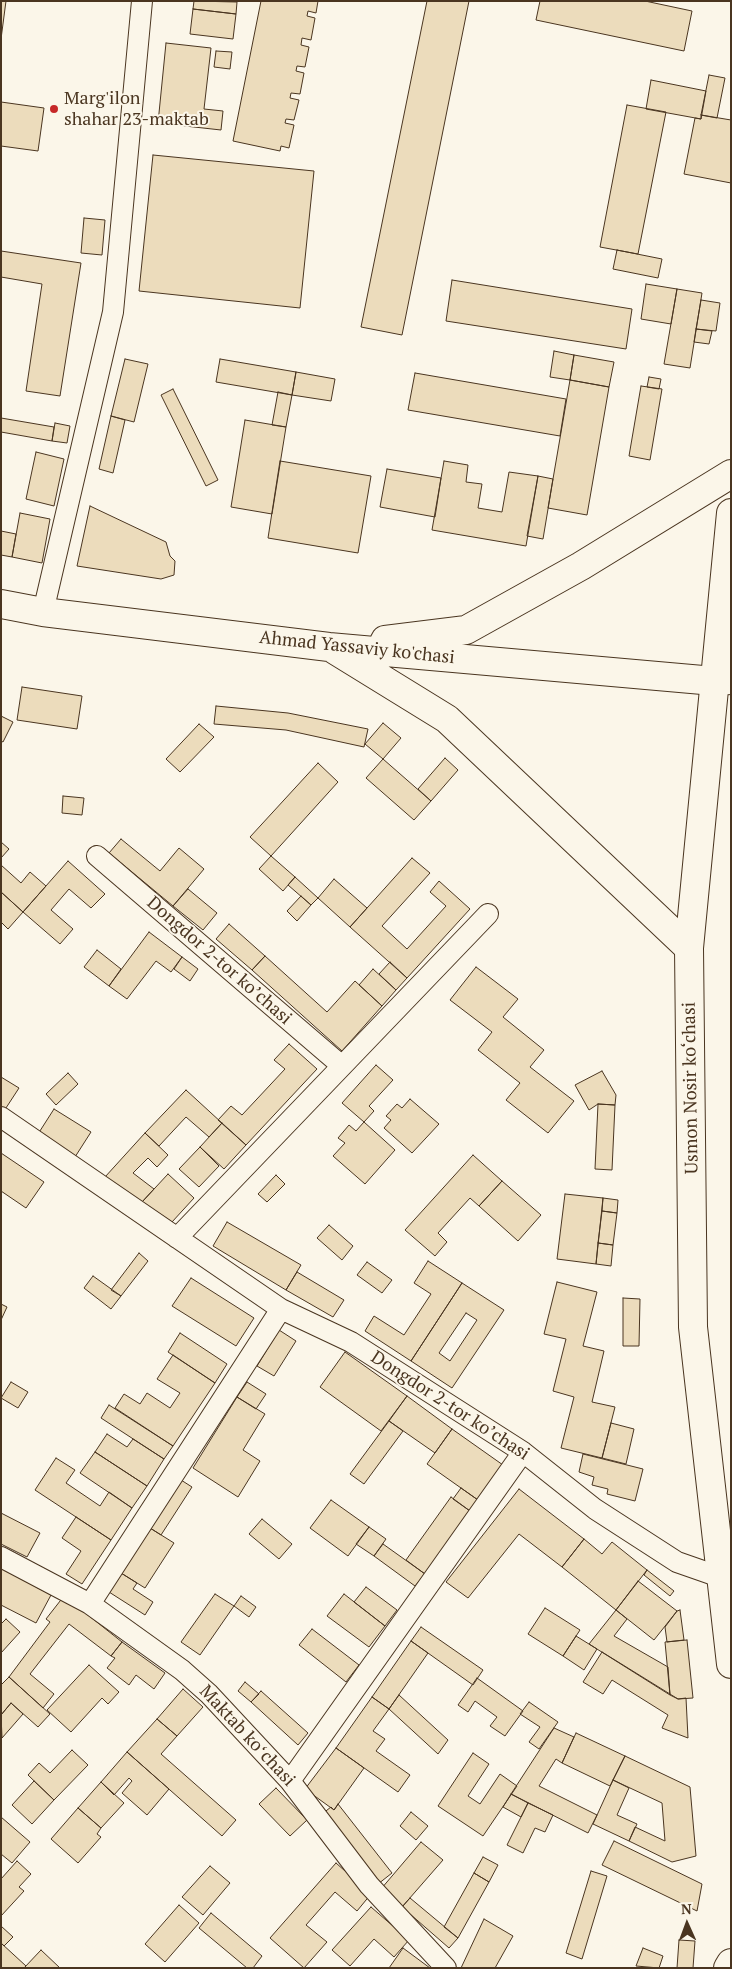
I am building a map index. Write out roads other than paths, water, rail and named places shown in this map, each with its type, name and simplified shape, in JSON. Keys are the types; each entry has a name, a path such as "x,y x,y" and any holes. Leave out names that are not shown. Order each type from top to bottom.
{"main road":[{"path":"329,647 466,630 581,566 731,474"},
{"name":"Usmon Nosir ko‘chasi","path":"731,513 723,680 689,948 693,1327 726,1576 731,1664"},
{"name":"Ahmad Yassaviy ko'chasi","path":"1,604 43,612 329,647 723,680"},
{"path":"329,647 447,719 689,948"},
{"path":"728,1968 731,1963"}],"street":[{"path":"43,612 113,312 142,1"},
{"name":"Dongdor 2-tor koʼchasi","path":"97,856 342,1066"},
{"path":"177,1238 488,914"},
{"name":"Dongdor 2-tor koʼchasi","path":"1,1117 282,1309 351,1342 523,1452 595,1509 677,1562 726,1576"},
{"path":"90,1604 282,1309"},
{"path":"290,1781 523,1452"},
{"name":"Maktab koʻchasi","path":"1,1557 90,1604 182,1670 209,1694 290,1781 370,1885 446,1968"}],"place":[{"name":"Marg'ilon shahar 23-maktab","path":"54,109"}]}
